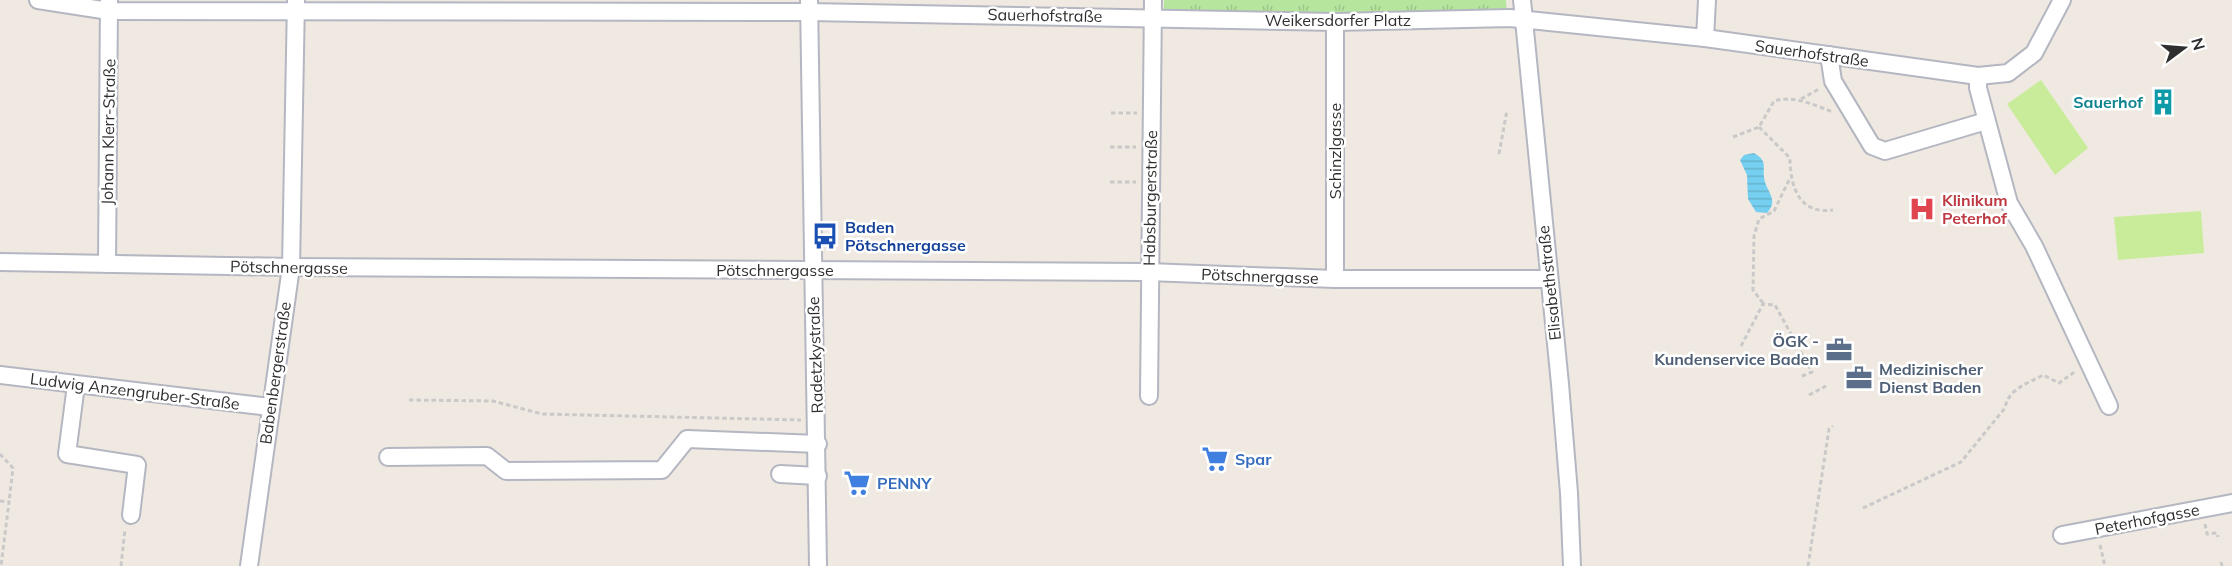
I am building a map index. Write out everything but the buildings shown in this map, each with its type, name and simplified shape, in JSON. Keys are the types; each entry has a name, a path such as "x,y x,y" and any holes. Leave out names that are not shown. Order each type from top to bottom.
{"street":[{"name":"Sauerhofstraße","path":"38,0 109,6 1152,8"},
{"name":"Elisabethstraße","path":"1522,0 1569,493 1572,566"},
{"path":"1705,38 1707,0"},
{"name":"Sauerhofstraße","path":"1523,20 1705,38 1978,76 2008,74 2034,53 2062,0"},
{"name":"Johann Klerr-Straße","path":"107,264 109,6"},
{"name":"Babenbergerstraße","path":"249,566 291,267 296,6"},
{"name":"Radetzkystraße","path":"809,6 818,420 818,566"},
{"name":"Weikersdorfer Platz","path":"1152,8 1335,22 1523,20"},
{"name":"Habsburgerstraße","path":"1149,396 1148,272 1152,8"},
{"name":"Schinzlgasse","path":"1335,22 1335,279"},
{"path":"1829,55 1833,81 1872,146 1885,151 1986,121"},
{"path":"1978,76 1978,88 1986,121 2009,203 2034,246 2109,406"},
{"name":"Pötschnergasse","path":"0,262 291,267 1148,272 1335,279 1549,279"},
{"name":"Ludwig Anzengruber-Straße","path":"0,375 270,407"},
{"path":"76,385 66,454 137,465 131,515"},
{"path":"388,457 487,456 506,471 662,470 687,439 818,444"},
{"path":"780,474 818,476"},
{"name":"Peterhofgasse","path":"2062,535 2232,503"}],"path":[{"path":"1800,100 1833,81"},
{"path":"1733,137 1759,127 1774,101 1783,98 1800,100 1840,114 1852,112"},
{"path":"1499,154 1507,110"},
{"path":"1110,113 1151,112"},
{"path":"1759,127 1790,158 1790,178 1793,188 1809,207 1825,212 1833,210"},
{"path":"1110,147 1150,147"},
{"path":"1763,304 1753,290 1754,236 1759,219 1774,211 1790,178"},
{"path":"1110,182 1150,182"},
{"path":"1741,346 1763,304"},
{"path":"1763,304 1775,304 1781,312 1812,372 1800,377"},
{"path":"1863,508 1961,462 2005,408 2007,399 2013,391 2043,375 2059,383 2089,365"},
{"path":"1809,395 1826,386"},
{"path":"409,400 493,401 542,414 818,420"},
{"path":"1808,566 1829,429 1833,426"},
{"path":"0,454 13,468 1,566"},
{"path":"0,501 9,502"},
{"path":"2203,508 2207,534 2217,533 2218,537"},
{"path":"121,566 127,518 131,515"},
{"path":"2096,528 2105,566"}],"green space":[{"path":"1164,0 1506,0 1507,16 1164,11"},
{"path":"2041,80 2088,148 2055,175 2007,104"},
{"path":"2201,211 2204,253 2118,260 2114,217"}],"water":[{"path":"1754,153 1763,161 1765,182 1772,199 1771,208 1767,213 1756,212 1748,199 1747,175 1740,160 1744,155"}],"place":[{"name":"Sauerhof","path":"2163,102"},
{"name":"Klinikum Peterhof","path":"1922,209"},
{"name":"Baden Pötschnergasse","path":"825,236"},
{"name":"ÖGK - Kundenservice Baden","path":"1839,350"},
{"name":"Medizinischer Dienst Baden","path":"1859,378"},
{"name":"Spar","path":"1215,459"},
{"name":"PENNY","path":"857,483"}]}
